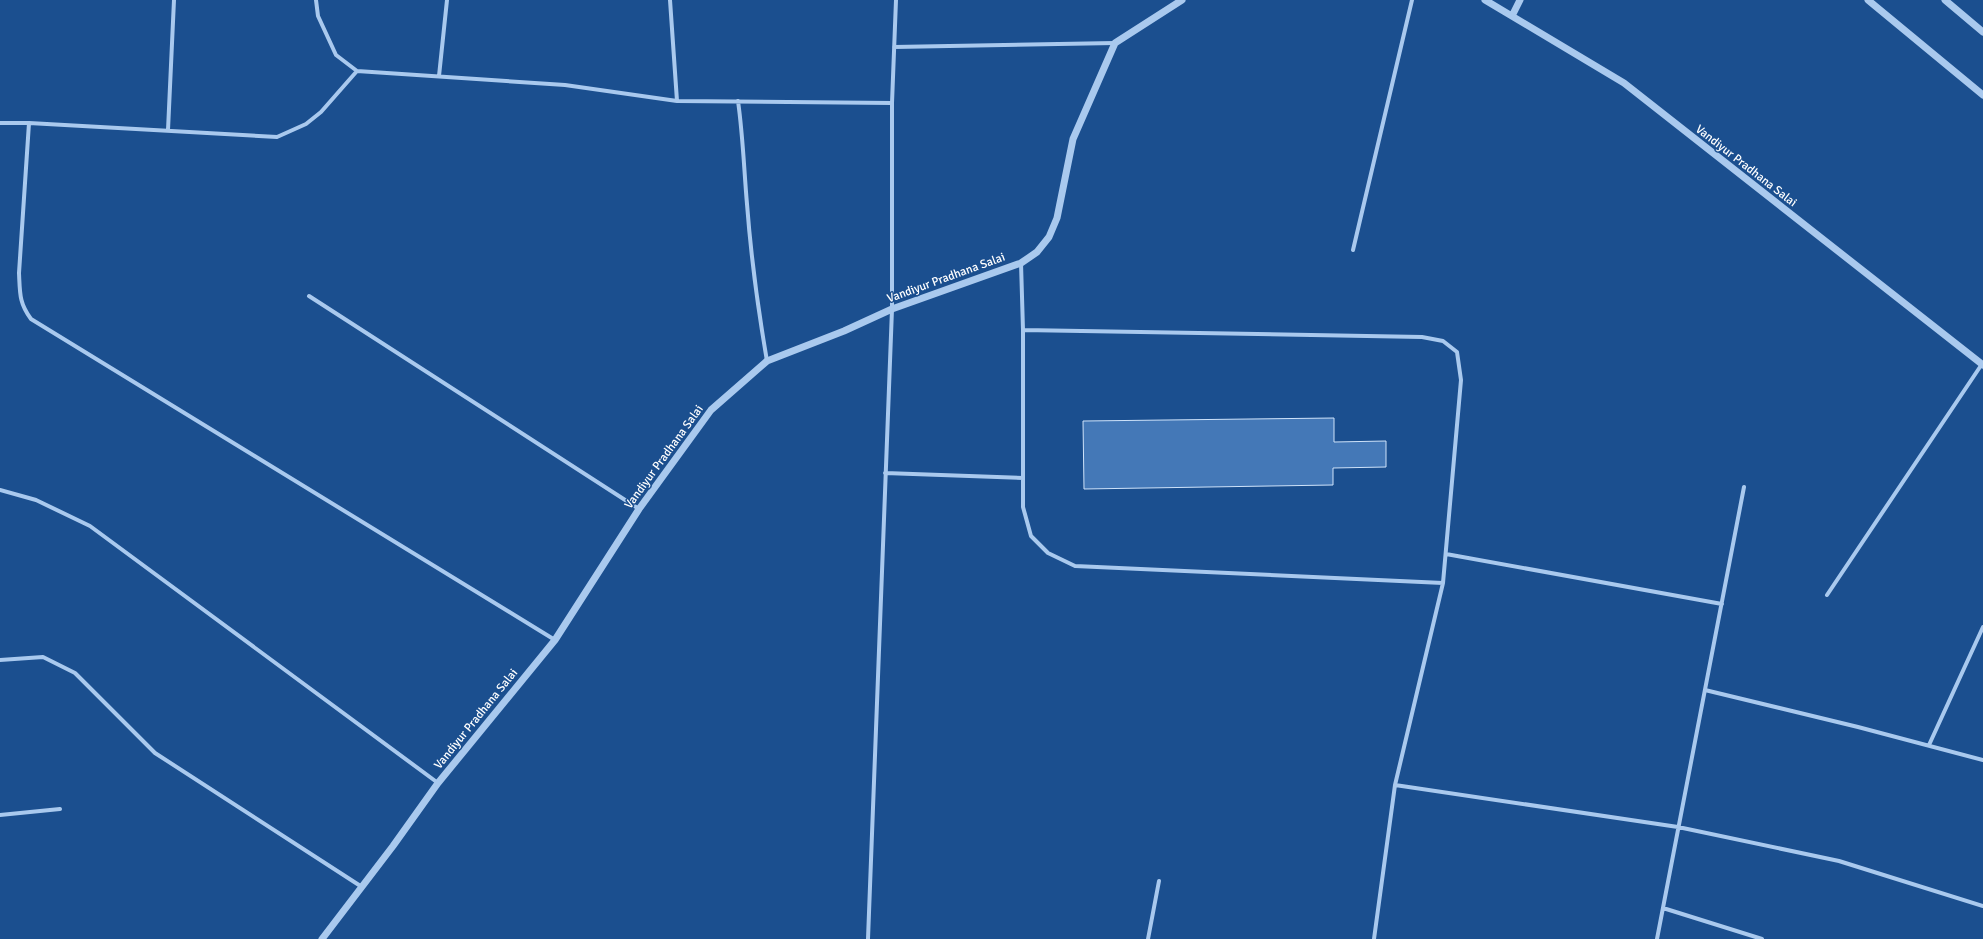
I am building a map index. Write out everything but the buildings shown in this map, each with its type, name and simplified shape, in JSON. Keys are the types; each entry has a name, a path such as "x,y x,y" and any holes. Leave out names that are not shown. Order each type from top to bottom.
{"street":[{"path":"168,130 174,0"},
{"path":"316,0 318,16 336,55 357,71 565,85 677,101 892,103"},
{"path":"438,76 447,0"},
{"path":"670,0 677,101"},
{"path":"868,939 892,309 892,103 896,0"},
{"path":"894,47 1115,44 1182,0"},
{"path":"1353,250 1412,0"},
{"name":"Vandiyur Pradhana Salai","path":"1485,0 1624,83 1982,364"},
{"path":"1512,16 1520,0"},
{"path":"1868,0 1983,95"},
{"path":"1944,0 1983,32"},
{"name":"Vandiyur Pradhana Salai","path":"322,939 438,783 555,640 638,509 711,410 766,361 844,331 892,309 1020,263 1037,252 1049,237 1057,218 1073,139 1115,44"},
{"path":"0,123 29,123 168,130 277,137 306,124 321,112 357,71"},
{"path":"738,101 744,137 747,204 757,302 766,361"},
{"path":"29,123 19,274 22,308 31,319 555,640"},
{"path":"1020,263 1023,330 1023,507 1031,536 1048,553 1075,566 1443,583"},
{"path":"309,296 638,509"},
{"path":"1023,330 1422,337 1443,340 1457,352 1461,380 1443,583 1395,785 1374,939"},
{"path":"1827,595 1982,364"},
{"path":"885,473 1023,478"},
{"path":"1657,939 1744,487"},
{"path":"0,490 36,500 90,526 438,783"},
{"path":"1446,554 1722,604"},
{"path":"1928,745 1983,627"},
{"path":"0,660 43,657 75,673 156,753 362,887"},
{"path":"1705,690 1983,760"},
{"path":"1395,785 1678,827 1839,861 1983,906"},
{"path":"0,815 60,809"},
{"path":"1148,939 1160,881"},
{"path":"1663,908 1762,939"}]}
